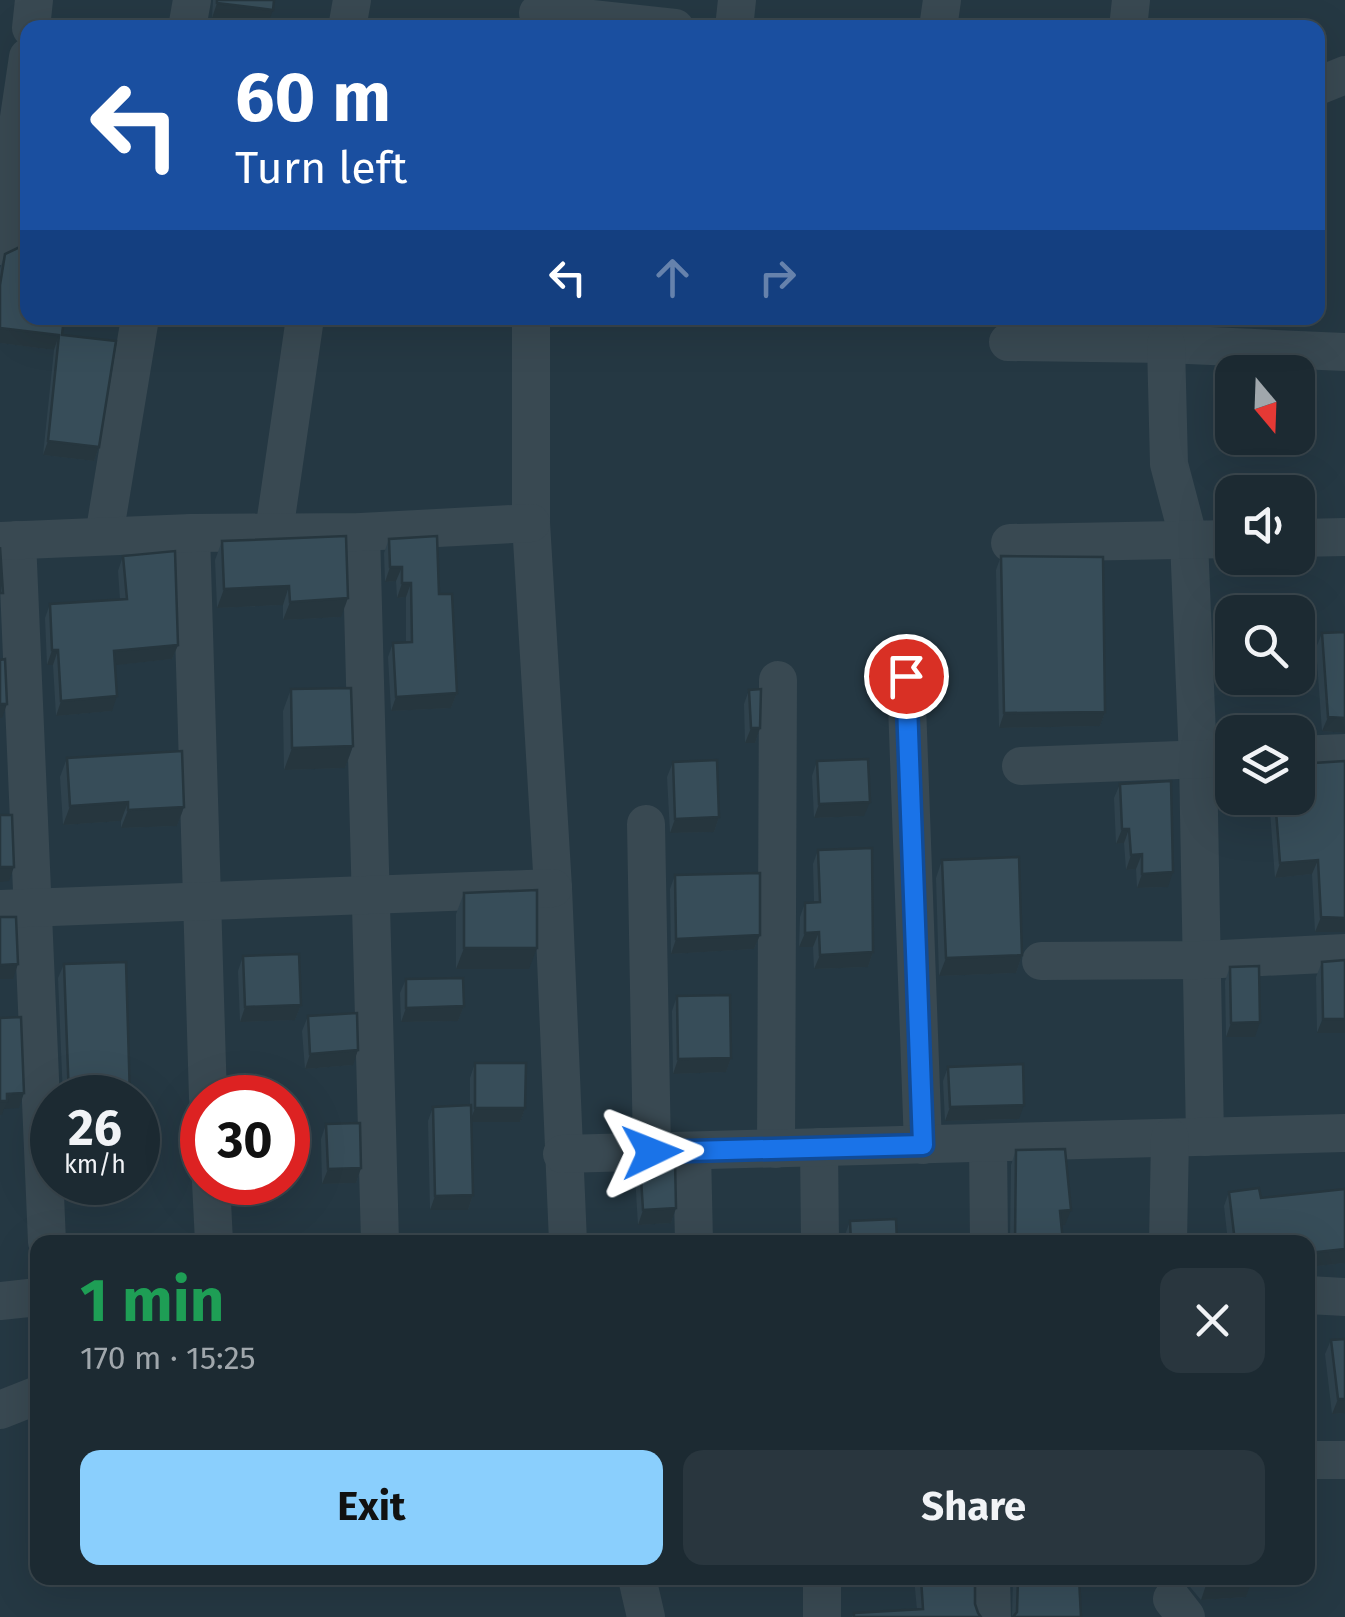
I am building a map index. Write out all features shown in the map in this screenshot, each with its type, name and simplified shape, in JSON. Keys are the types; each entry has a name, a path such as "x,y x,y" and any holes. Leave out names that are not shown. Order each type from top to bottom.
{"street":[{"path":"538,14 597,20"},
{"path":"0,246 17,94"},
{"path":"104,536 139,325"},
{"path":"274,532 303,325"},
{"path":"531,325 532,523 554,888 568,1235"},
{"path":"1008,342 1345,352"},
{"path":"1166,344 1169,464 1189,540 1215,759 1188,1138 1169,1235"},
{"path":"46,1235 16,909 9,540 362,532 532,523"},
{"path":"362,532 380,1235"},
{"path":"191,533 207,1075"},
{"path":"1315,538 1345,538"},
{"path":"1010,543 1215,540"},
{"path":"906,676 923,1145"},
{"path":"776,1149 778,680"},
{"path":"1315,754 1345,753"},
{"path":"1021,766 1215,759"},
{"path":"646,824 652,1152"},
{"path":"16,909 554,888"},
{"path":"1040,961 1202,960 1345,953"},
{"path":"562,1154 1345,1133"},
{"path":"988,1143 989,1235"},
{"path":"819,1147 820,1235"},
{"path":"692,1151 694,1235"},
{"path":"213,1205 214,1235"},
{"path":"1315,1295 1345,1296"},
{"path":"0,1301 30,1297"},
{"path":"0,1410 30,1399"},
{"path":"1315,1460 1345,1460"},
{"path":"639,1585 646,1617"},
{"path":"822,1585 822,1617"},
{"path":"991,1585 992,1617"}],"building":[{"path":"217,0 274,0 273,10"},
{"path":"20,247 20,325 63,325 62,335 116,341 99,447 48,441 59,335 0,328 5,254"},
{"path":"346,536 348,598 290,602 289,586 224,589 222,541"},
{"path":"437,536 439,594 452,594 457,693 396,697 393,643 412,642 411,583 402,583 402,567 390,567 389,539"},
{"path":"0,547 3,593 0,593"},
{"path":"175,551 178,645 114,651 117,696 61,701 58,650 52,650 50,604 127,599 123,556"},
{"path":"1001,556 1103,557 1105,712 1004,713"},
{"path":"1345,632 1345,718 1328,717 1322,633"},
{"path":"5,659 7,704 0,704 0,660"},
{"path":"351,688 353,746 292,748 291,689"},
{"path":"761,689 760,728 751,728 749,690"},
{"path":"182,751 184,807 128,810 128,802 70,806 67,758"},
{"path":"868,759 870,802 819,804 817,761"},
{"path":"717,760 719,817 675,819 673,762"},
{"path":"1345,761 1345,918 1321,917 1318,860 1280,863 1276,815 1315,815 1315,763"},
{"path":"1171,781 1173,872 1142,874 1142,854 1131,855 1129,829 1122,829 1120,784"},
{"path":"0,815 12,815 14,867 0,867"},
{"path":"872,848 873,952 820,955 819,932 805,933 805,903 820,902 818,850"},
{"path":"1019,857 1022,955 946,958 942,860"},
{"path":"760,873 760,935 676,939 675,875"},
{"path":"537,890 537,948 464,948 464,893"},
{"path":"0,917 16,917 18,964 0,965"},
{"path":"299,954 301,1005 245,1007 243,956"},
{"path":"1345,960 1345,1019 1323,1019 1322,962"},
{"path":"126,962 129,1075 68,1075 64,964"},
{"path":"1259,966 1260,1022 1231,1023 1230,967"},
{"path":"463,978 464,1006 406,1008 406,979"},
{"path":"730,995 731,1058 678,1059 677,996"},
{"path":"357,1013 358,1050 310,1054 308,1016"},
{"path":"21,1017 24,1093 7,1094 7,1101 0,1101 0,1018"},
{"path":"475,1063 526,1063 525,1108 475,1108"},
{"path":"1023,1064 1024,1105 950,1107 948,1067"},
{"path":"471,1105 473,1195 435,1196 433,1107"},
{"path":"360,1123 361,1168 328,1169 326,1124"},
{"path":"1065,1149 1071,1210 1060,1211 1062,1235 1015,1235 1016,1150"},
{"path":"675,1160 676,1208 643,1210 640,1162"},
{"path":"1259,1188 1261,1198 1345,1189 1345,1249 1315,1252 1315,1235 1234,1235 1229,1192"},
{"path":"896,1219 897,1235 851,1235 850,1221"},
{"path":"1345,1339 1345,1399 1338,1399 1331,1340"},
{"path":"921,1585 975,1585 975,1604 981,1617 854,1617 854,1613 923,1609"},
{"path":"1018,1585 1079,1585 1081,1617 1013,1617 1017,1612"}],"route":[{"path":"652,1152 923,1145 906,676"}]}
